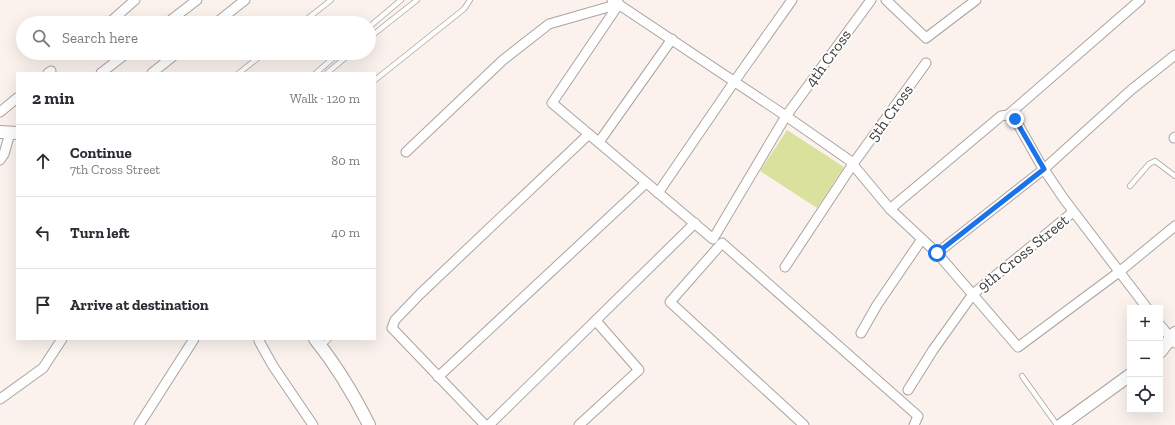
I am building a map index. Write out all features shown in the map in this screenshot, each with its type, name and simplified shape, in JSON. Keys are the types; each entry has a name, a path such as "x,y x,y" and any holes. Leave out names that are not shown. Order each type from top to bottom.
{"street":[{"path":"117,16 135,0"},
{"path":"176,16 197,0"},
{"path":"228,0 234,8"},
{"path":"224,16 245,0"},
{"path":"658,193 792,0"},
{"name":"4th Cross","path":"695,223 713,239 786,116 871,0"},
{"path":"886,0 926,38 976,0"},
{"path":"890,209 1001,116 1008,115 1140,0"},
{"path":"616,2 786,116 853,164 890,209 937,253 1018,347 1119,272 1175,226"},
{"path":"489,425 695,223 552,103 616,2"},
{"path":"406,152 503,60 549,24 616,2"},
{"path":"598,142 672,39"},
{"path":"937,253 1044,169 1131,90 1175,55"},
{"path":"102,72 118,60"},
{"path":"153,72 168,60"},
{"name":"5th Cross","path":"784,267 853,164 926,63"},
{"path":"0,112 16,99"},
{"path":"1008,115 1015,119 1044,169 1073,212 1145,305"},
{"path":"0,160 4,154 9,133"},
{"path":"485,425 438,378 392,328 395,320 420,294 589,134"},
{"path":"438,378 646,183"},
{"name":"9th Cross Street","path":"908,390 933,350 973,294 1073,212"},
{"path":"861,333 922,239"},
{"path":"804,425 670,302 722,243 918,416 914,425"},
{"path":"579,425 639,370 596,321"},
{"path":"1163,328 1174,339 1163,349"},
{"path":"0,399 43,368 61,340"},
{"path":"139,425 193,340"},
{"path":"260,340 273,366 313,425"},
{"path":"322,342 369,425"},
{"path":"1061,425 1127,377"}],"lane":[{"path":"311,16 331,0"},
{"path":"376,21 401,0"},
{"path":"376,32 417,0"},
{"path":"376,79 464,9 470,0"},
{"path":"240,72 255,60"},
{"path":"317,72 331,60"},
{"path":"328,72 343,60"},
{"path":"1130,186 1149,164 1155,161 1175,176"},
{"path":"1022,376 1057,425"}],"green space":[{"path":"787,130 844,167 817,208 760,171"}],"route":[{"path":"937,253 1044,169 1015,119"}]}
